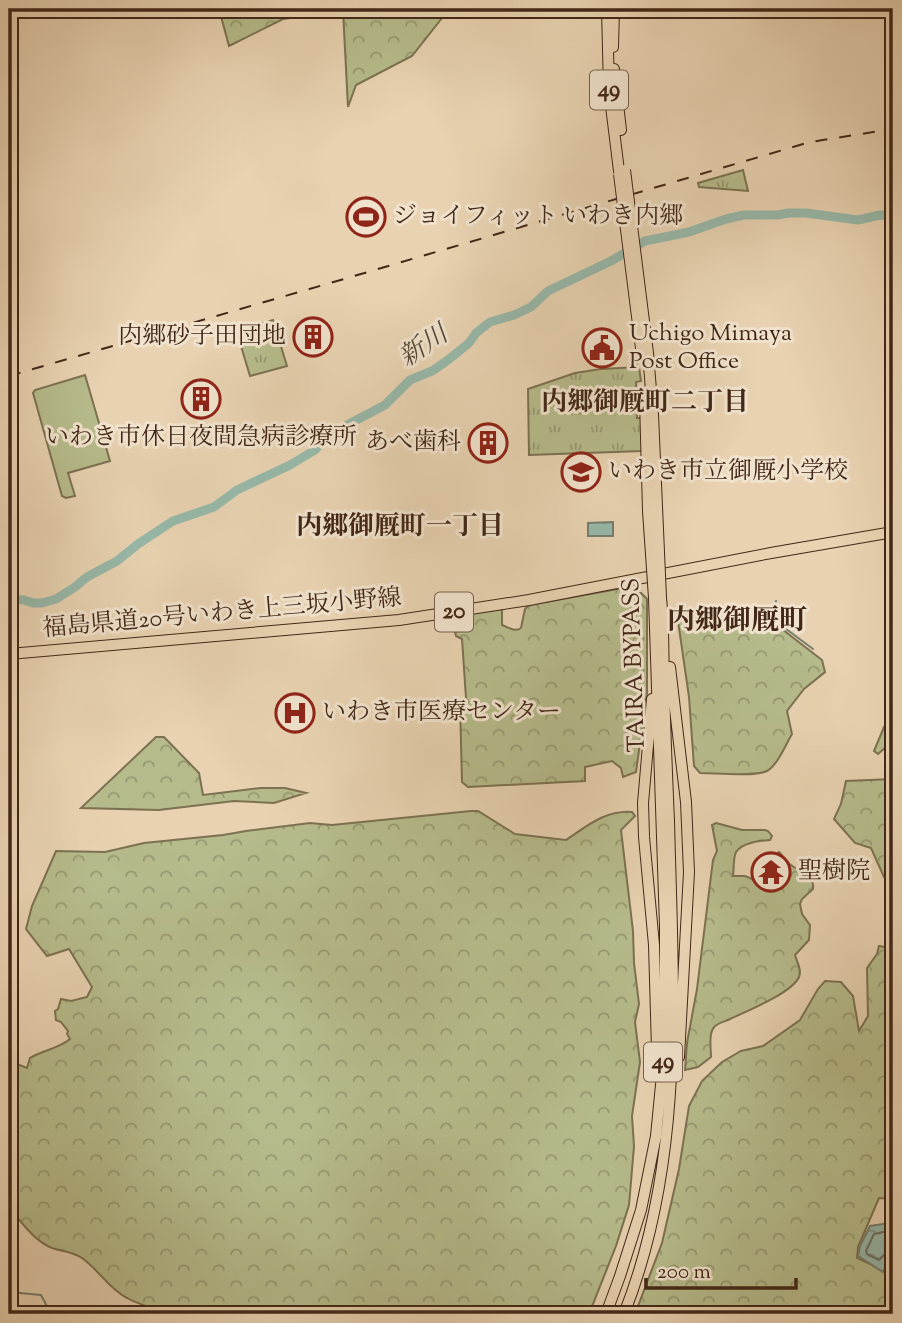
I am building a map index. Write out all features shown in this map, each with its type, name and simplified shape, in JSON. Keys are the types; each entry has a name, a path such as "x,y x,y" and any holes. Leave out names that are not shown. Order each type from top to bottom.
{"main road":[{"name":"TAIRA BYPASS","path":"606,1314 641,1210 652,1156 660,1095 665,1009 664,775 653,415 644,313 609,90 607,9"},
{"name":"TAIRA BYPASS","path":"614,9 613,62 622,171"},
{"name":"福島県道20号いわき上三坂小野線","path":"9,654 399,620 529,600 893,532"},
{"path":"652,1156 657,1075 657,1007 643,803 658,602"},
{"path":"650,1231 667,1161 673,1119 688,894 686,802 658,602"},
{"name":"TAIRA BYPASS","path":"624,1314 650,1231 665,1154 673,1059 673,958 664,802"}],"green space":[{"path":"219,9 444,9 446,13 412,56 356,85 348,107 343,11 283,19 229,46"},
{"path":"743,170 748,191 699,187 698,183"},
{"path":"273,320 287,366 250,376 238,336 243,329"},
{"path":"639,367 641,381 636,382 637,418 642,418 642,451 529,455 528,389 575,373"},
{"path":"85,375 110,461 68,473 75,496 66,498 62,496 33,393 35,390"},
{"path":"629,587 631,592 641,593 647,599 647,693 636,772 623,777 621,768 612,761 585,767 585,781 468,787 462,782 460,703 466,698 462,639 456,636 455,632 465,630 463,615 502,609 502,625 516,630 521,628 525,609 529,605"},
{"path":"685,618 769,619 822,660 825,672 804,689 787,711 792,734 778,760 767,771 744,774 700,773 694,766 689,697 678,621"},
{"path":"893,721 892,740 878,754 874,751 884,727"},
{"path":"156,737 164,737 199,773 203,795 261,788 285,788 306,793 274,803 234,801 159,810 81,808"},
{"path":"893,779 893,887 884,877 871,848 855,843 834,819 841,804 846,781"},
{"path":"478,811 515,834 566,840 605,816 632,812 635,816 621,830 639,1004 635,1022 640,1062 632,1116 634,1146 629,1205 589,1314 173,1314 127,1298 82,1258 45,1245 28,1230 9,1208 9,1061 27,1068 30,1058 70,1039 68,1031 56,1020 55,1011 61,999 71,1001 87,997 92,987 69,949 47,956 26,929 32,906 56,851 105,852 144,843 310,823 332,825"},
{"path":"716,823 742,830 765,830 772,836 770,840 743,846 736,852 733,876 745,876 769,886 782,883 786,879 786,873 775,855 779,852 789,864 812,880 813,889 800,904 802,914 810,925 809,940 795,955 800,972 795,983 768,1001 715,1026 711,1037 711,1057 698,1067 685,1070 713,860 717,851 712,825"},
{"path":"879,946 893,948 893,1199 879,1198 858,1247 857,1258 893,1273 893,1314 861,1314 842,1310 835,1314 635,1314 662,1243 679,1169 689,1106 702,1081 722,1062 741,1051 763,1046 800,1020 825,981 841,982 853,996 859,1031 868,1016 867,968"}],"water":[{"path":"613,522 613,536 588,536 588,523"},
{"path":"890,1223 892,1248 883,1272 858,1256 870,1226"}],"waterway":[{"name":"新川","path":"9,599 33,603 56,599 87,577 117,561 173,521 214,507 237,490 315,450 330,434 385,405 410,380 432,371 448,360 490,322 531,307 548,291 611,261 645,241 689,232 744,215 806,213 858,220 880,215 893,216"},
{"path":"776,601 770,617 813,649"},
{"path":"9,1292 41,1295 51,1314"}],"railway":[{"path":"9,376 810,142 893,129"}],"place":[{"name":"ジョイフィット いわき内郷","path":"366,217"},
{"name":"内郷砂子田団地","path":"313,337"},
{"name":"Uchigo Mimaya Post Office","path":"602,348"},
{"name":"いわき市休日夜間急病診療所","path":"201,399"},
{"name":"あべ歯科","path":"488,443"},
{"name":"いわき市立御厩小学校","path":"581,472"},
{"name":"いわき市医療センター","path":"295,713"},
{"name":"聖樹院","path":"771,872"}],"district":[{"name":"内郷御厩町二丁目","path":"645,403"},
{"name":"内郷御厩町一丁目","path":"400,527"},
{"name":"内郷御厩町","path":"737,622"}]}
